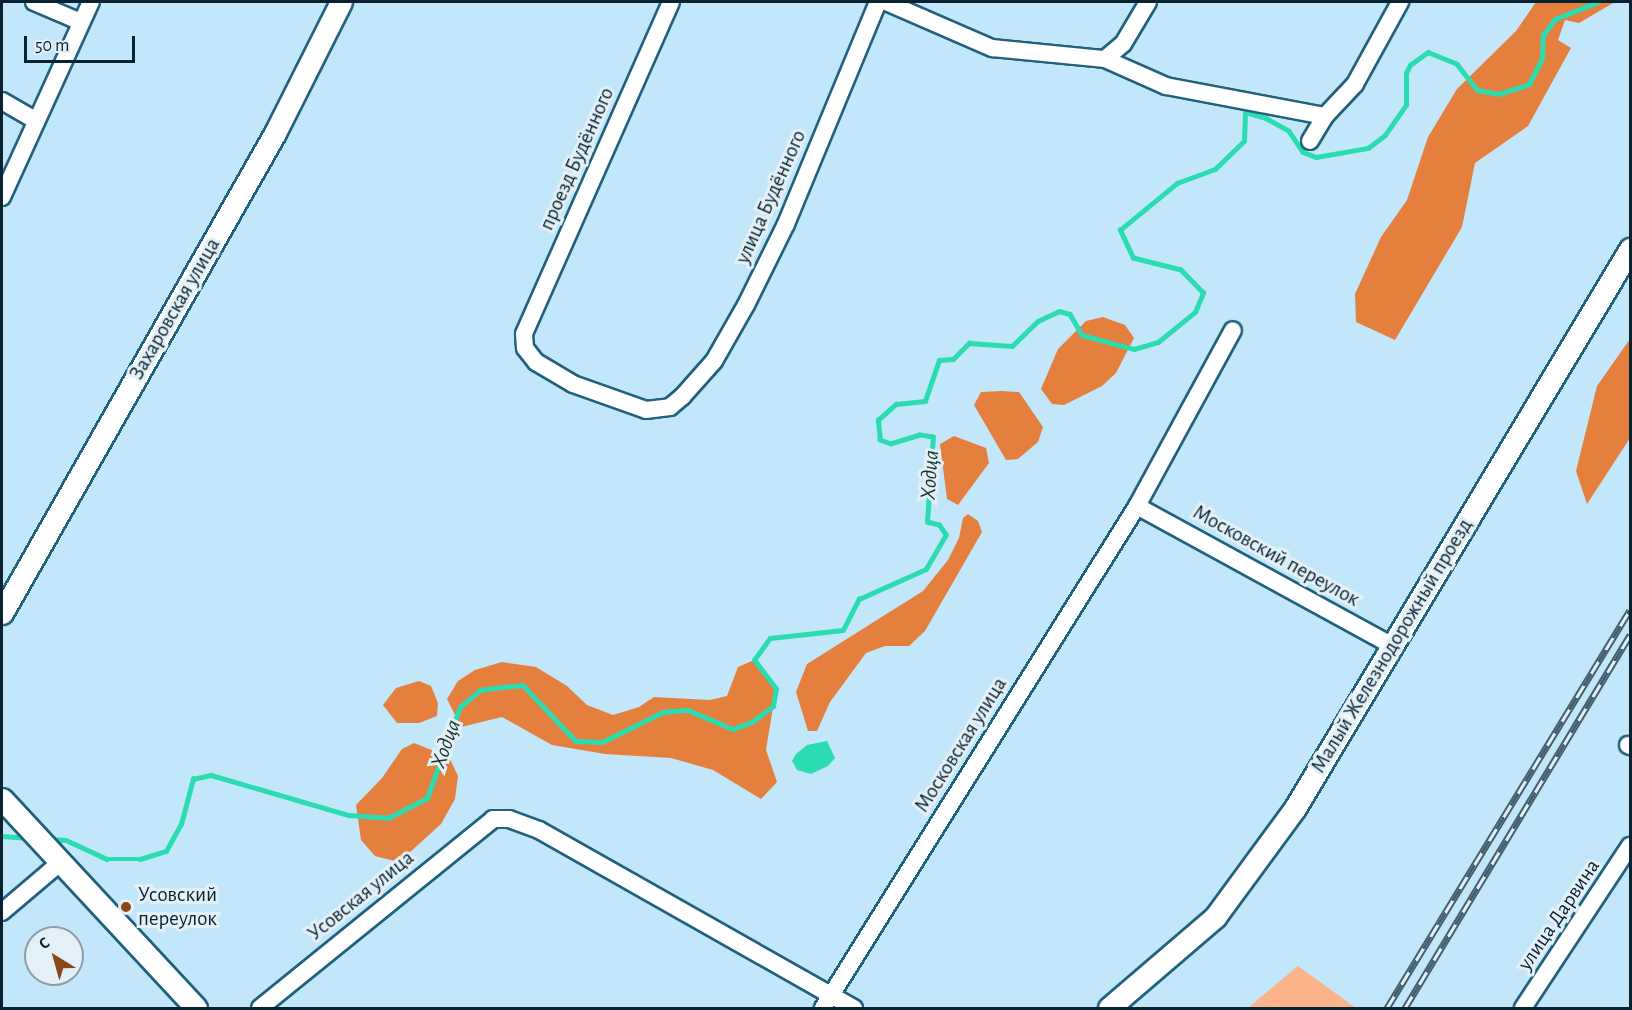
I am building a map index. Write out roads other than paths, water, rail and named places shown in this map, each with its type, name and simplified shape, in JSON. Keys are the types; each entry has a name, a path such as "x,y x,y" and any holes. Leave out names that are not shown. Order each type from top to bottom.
{"street":[{"path":"34,2 81,22"},
{"path":"2,197 91,2"},
{"name":"Захаровская улица","path":"2,613 275,133 341,2"},
{"name":"проезд Будённого","path":"671,2 524,334 525,348 536,362 573,384 617,402 646,410 670,406 682,397"},
{"name":"улица Будённого","path":"682,397 714,360 746,305 786,224 878,2"},
{"path":"886,2 992,48 1105,59 1166,86 1325,116"},
{"path":"1105,59 1123,44 1148,2"},
{"path":"1310,141 1325,116 1355,84 1400,2"},
{"path":"2,101 36,121"},
{"name":"Малый Железнодорожный проезд","path":"1109,1008 1215,917 1295,808 1630,249"},
{"name":"Московская улица","path":"827,1002 1137,506 1233,330"},
{"name":"Московский переулок","path":"1137,506 1393,646"},
{"path":"2,799 196,1008"},
{"name":"Усовская улица","path":"260,1008 493,819 509,819 539,830 827,1002"},
{"name":"улица Дарвина","path":"1523,1008 1630,846"},
{"path":"2,912 54,855"},
{"path":"827,1002 854,1008"}],"waterway":[{"name":"Ходца","path":"49,839 66,840 107,859 140,859 166,851 181,824 193,779 211,775 349,815 388,818 427,798 460,707 480,690 523,685 576,741 602,742 663,712 688,710 733,729 752,722 773,706 776,689 754,660 770,638 843,630 859,599 926,569 946,535 939,525 927,522 933,437 920,435 891,444 880,440 878,420 896,404 925,401 939,360 953,359 969,343 1012,346 1038,321 1059,311 1070,314 1082,335 1134,349 1158,342 1195,312 1203,293 1181,270 1133,258 1120,230 1177,183 1215,169 1244,141 1245,112 1266,118 1289,131 1303,152 1316,157 1368,148 1385,135 1406,105 1406,73 1410,65 1428,52 1457,64 1477,90 1499,94 1529,84 1542,58 1543,35 1555,19 1598,2"},
{"name":"Ходца","path":"2,836 29,838"}],"railway":[{"path":"1387,1008 1630,610"},
{"path":"1405,1008 1630,635"}],"place":[{"name":"Усовский переулок","path":"126,907"}]}
